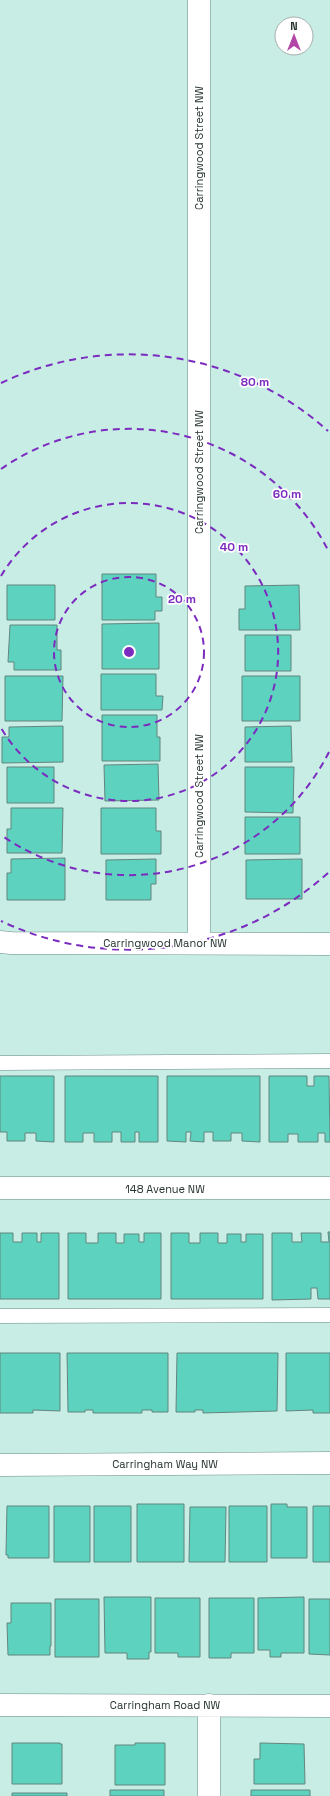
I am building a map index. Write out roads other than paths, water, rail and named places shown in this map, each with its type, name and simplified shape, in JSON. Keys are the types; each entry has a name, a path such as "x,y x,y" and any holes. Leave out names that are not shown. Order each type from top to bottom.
{"street":[{"name":"Carringwood Street NW","path":"199,0 199,943"},
{"name":"Carringwood Manor NW","path":"0,942 330,944"},
{"name":"148 Avenue NW","path":"0,1188 330,1188"},
{"name":"Carringham Way NW","path":"0,1465 330,1462"},
{"name":"Carringham Road NW","path":"0,1705 330,1706"},
{"path":"209,1705 209,1796"}],"lane":[{"path":"0,1063 330,1061"},
{"path":"0,1316 330,1315"}]}
